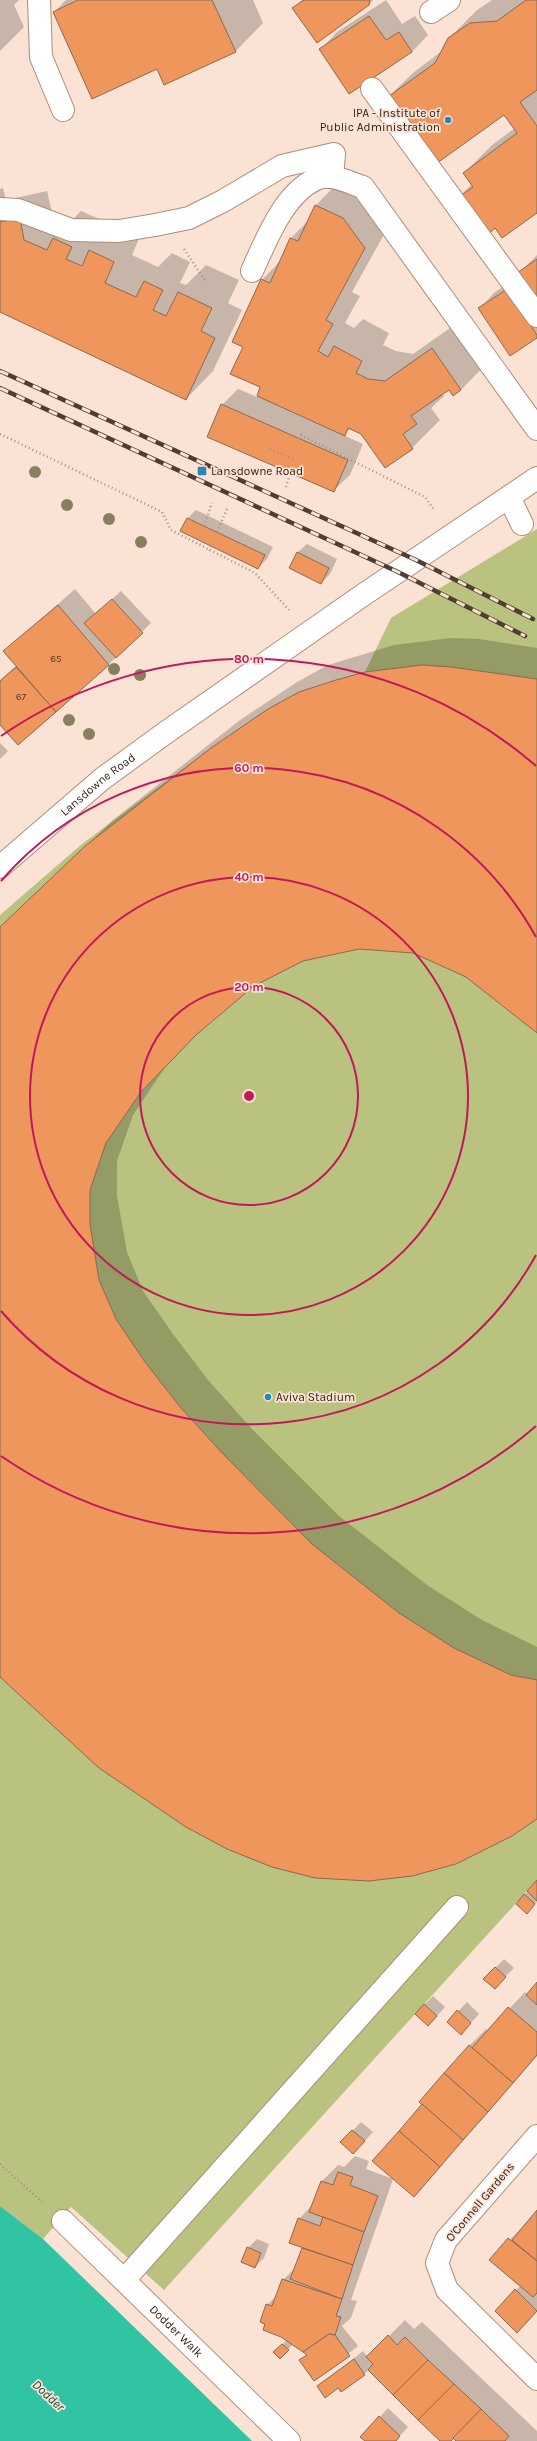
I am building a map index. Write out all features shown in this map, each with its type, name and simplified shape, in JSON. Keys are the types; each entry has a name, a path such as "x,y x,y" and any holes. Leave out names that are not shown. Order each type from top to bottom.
{"street":[{"path":"39,0 41,57 63,110"},
{"path":"431,12 449,0"},
{"path":"372,89 537,316"},
{"path":"0,209 18,210 71,230 119,231 190,218 223,201 282,166 334,154 332,177"},
{"path":"252,271 272,228 291,198 316,178 332,177 363,187 537,429"},
{"name":"Lansdowne Road","path":"0,867 102,779 306,635 537,478"},
{"path":"509,497 522,524"},
{"path":"124,2280 457,1907"},
{"name":"O'Connell Gardens","path":"537,2136 446,2240 437,2263 447,2290 537,2379"},
{"name":"Dodder Walk","path":"63,2221 289,2441"}],"path":[{"path":"166,223 206,282"},
{"path":"0,434 162,512 171,530 255,573 283,601 306,635"},
{"path":"300,439 301,435 425,497 452,536"},
{"path":"270,449 294,459"},
{"path":"286,487 290,474"},
{"path":"204,526 212,503"},
{"path":"216,532 226,509"},
{"path":"210,550 211,546"},
{"path":"0,2164 63,2221"}],"shaded area":[{"name":"Aviva Stadium","path":"537,529 537,1880 164,2290 71,2207 43,2239 0,2206 0,915 82,844 211,748 268,709 365,672 391,618"}],"water":[{"name":"Dodder","path":"0,2206 43,2239 252,2441 0,2441"}],"building":[{"path":"78,0 212,0 236,52 164,85 157,69 92,99 53,12"},
{"path":"304,0 370,0 369,5 317,43 292,8"},
{"name":"IPA - Institute of Public Administration","path":"526,0 537,0 537,90 520,102 537,126 537,213 502,238 495,228 485,237 457,198 473,187 463,173 517,133 504,115 433,166 385,99 435,63 448,38 470,23 497,21"},
{"path":"369,16 386,40 399,32 412,52 349,94 319,49"},
{"path":"315,205 343,218 365,248 326,320 333,324 318,351 328,357 334,346 362,361 356,373 368,379 385,381 432,348 461,390 453,396 449,390 411,416 417,424 403,434 413,449 385,468 361,434 348,428 345,436 257,396 260,387 230,374 243,347 232,342 261,279 270,283 290,238 298,241"},
{"path":"20,218 24,240 47,250 53,238 72,247 66,259 82,266 89,250 114,262 105,283 136,297 144,281 163,290 153,310 166,316 178,292 212,308 201,331 215,338 186,400 0,312 0,222"},
{"path":"537,259 537,314 517,273"},
{"path":"506,290 537,335 537,338 510,356 478,308"},
{"path":"221,404 348,460 334,492 207,437"},
{"path":"187,518 265,555 258,569 180,531"},
{"path":"297,552 329,568 321,584 289,568"},
{"path":"112,599 143,633 116,658 84,623"},
{"path":"58,605 109,665 56,712 3,651"},
{"path":"422,665 451,667 537,679 537,1033 466,977 413,953 359,949 303,961 254,986 196,1035 141,1092 106,1143 90,1190 90,1224 99,1280 116,1319 145,1362 181,1408 225,1456 312,1544 399,1613 454,1648 511,1675 537,1680 537,1819 512,1836 456,1864 412,1876 369,1881 315,1878 272,1867 227,1849 186,1827 99,1768 0,1677 0,927 84,847 211,748 268,709 299,692 336,680 365,672"},
{"path":"16,667 56,712 18,745 0,725 0,681"},
{"path":"537,1880 537,1901 527,1891"},
{"path":"524,1894 535,1904 527,1914 516,1904"},
{"path":"495,1967 506,1977 495,1989 483,1979"},
{"path":"537,1982 537,2005 526,1995"},
{"path":"424,2004 437,2016 428,2026 415,2014"},
{"path":"508,2007 537,2032 537,2055 513,2083 472,2048"},
{"path":"457,2010 471,2023 461,2035 447,2022"},
{"path":"469,2045 513,2083 488,2112 444,2073"},
{"path":"444,2073 488,2112 463,2140 419,2102"},
{"path":"422,2104 463,2140 440,2167 399,2131"},
{"path":"352,2130 365,2141 353,2154 340,2142"},
{"path":"399,2131 440,2167 414,2197 372,2161"},
{"path":"338,2172 353,2177 350,2185 378,2196 364,2232 309,2212 321,2181 333,2185"},
{"path":"537,2210 537,2261 512,2240"},
{"path":"323,2217 364,2232 353,2265 289,2243 298,2218 320,2226"},
{"path":"508,2238 537,2261 537,2293 533,2297 489,2260"},
{"path":"247,2247 261,2253 255,2268 241,2262"},
{"path":"302,2248 353,2265 342,2299 290,2279"},
{"path":"282,2279 342,2299 336,2316 341,2317 335,2335 329,2334 303,2352 281,2337 263,2330 265,2324 260,2322 266,2304 272,2306"},
{"path":"515,2289 537,2311 517,2333 495,2311"},
{"path":"329,2334 335,2335 350,2356 314,2381 299,2360 307,2355 303,2352"},
{"path":"388,2335 397,2345 405,2337 428,2360 393,2395 368,2370 373,2364 366,2357"},
{"path":"282,2344 289,2350 280,2359 273,2352"},
{"path":"354,2359 365,2375 341,2392 338,2388 325,2398 317,2386"},
{"path":"428,2360 454,2384 418,2420 393,2395"},
{"path":"454,2384 481,2409 451,2441 440,2441 418,2420"},
{"path":"481,2409 509,2436 505,2441 456,2441 453,2438"},
{"path":"379,2416 400,2436 396,2441 365,2441 360,2437"}],"railway":[{"path":"0,371 416,560 533,619"},
{"path":"0,388 398,572 525,636"}],"place":[{"name":"IPA - Institute of Public Administration","path":"448,120"},
{"name":"Lansdowne Road","path":"202,471"},
{"name":"Aviva Stadium","path":"268,1397"}]}
